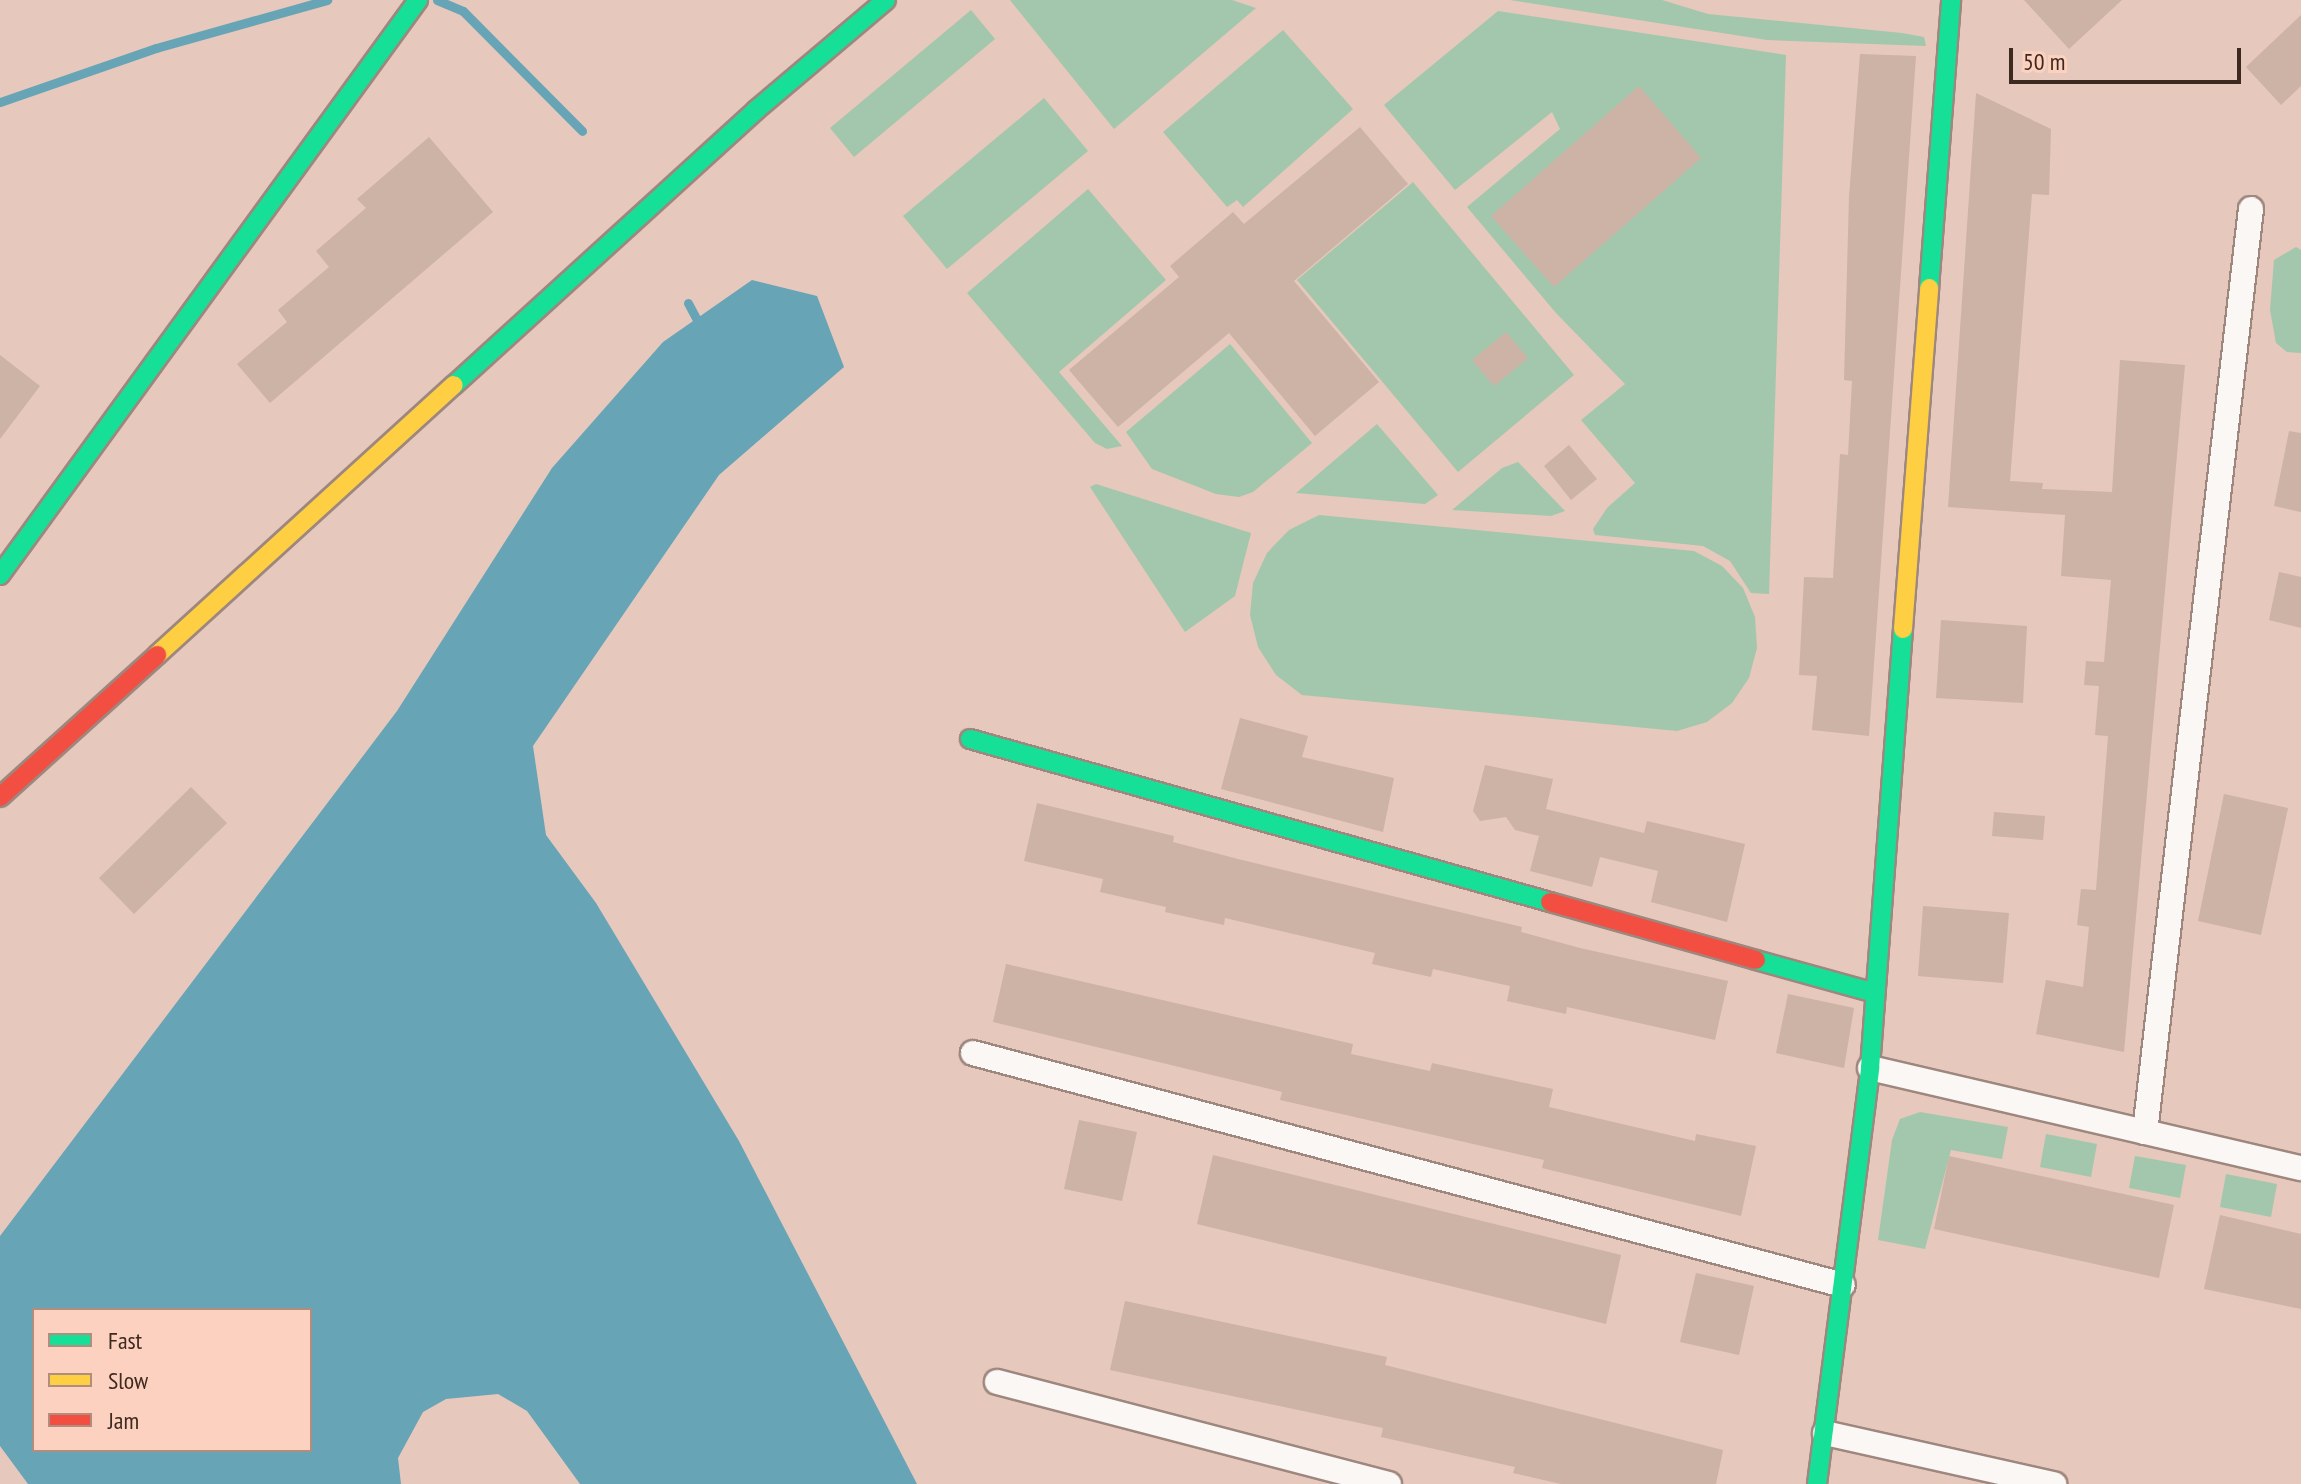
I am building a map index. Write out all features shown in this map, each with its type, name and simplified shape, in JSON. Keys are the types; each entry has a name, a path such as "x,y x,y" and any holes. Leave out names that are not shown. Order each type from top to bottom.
{"street":[{"path":"0,575 418,0"},
{"path":"0,797 756,110 886,0"},
{"path":"1817,1484 1870,1068 1951,0"},
{"path":"2145,1132 2251,209"},
{"path":"970,739 1875,993"},
{"path":"973,1053 1843,1285"},
{"path":"1870,1068 2301,1168"},
{"path":"997,1382 1389,1484"},
{"path":"1825,1433 2054,1484"}],"green space":[{"path":"1010,0 1232,0 1256,8 1114,129"},
{"path":"1510,0 1662,0 1708,14 1902,33 1924,37 1926,46 1767,40"},
{"path":"971,10 995,39 854,157 830,128"},
{"path":"1498,11 1786,55 1769,594 1751,593 1730,561 1703,546 1595,535 1593,529 1607,508 1635,483 1581,420 1625,384 1556,313 1467,207 1560,129 1552,112 1455,190 1384,105"},
{"path":"1283,30 1353,109 1243,207 1237,200 1227,207 1163,132"},
{"path":"1044,98 1088,151 947,269 903,216"},
{"path":"1413,182 1574,375 1458,472 1297,280"},
{"path":"1088,189 1166,280 1059,372 1122,446 1107,449 1095,443 967,293"},
{"path":"2296,247 2301,250 2301,353 2287,352 2276,343 2270,310 2274,260"},
{"path":"1230,344 1312,443 1253,492 1239,497 1216,494 1152,469 1126,432"},
{"path":"1377,424 1438,495 1425,504 1296,493"},
{"path":"1518,462 1565,511 1551,516 1452,510 1502,468"},
{"path":"1096,484 1251,533 1235,596 1185,632 1090,487"},
{"path":"1319,515 1694,551 1722,566 1743,588 1755,617 1757,648 1749,678 1732,703 1707,722 1677,731 1302,695 1276,675 1258,647 1250,615 1253,583 1267,553 1289,530"},
{"path":"1920,1112 2008,1127 2002,1159 1951,1150 1925,1249 1878,1240 1892,1140 1900,1119"},
{"path":"2046,1134 2097,1144 2091,1177 2040,1167"},
{"path":"2135,1156 2186,1165 2180,1198 2129,1188"},
{"path":"2226,1174 2277,1184 2271,1217 2220,1207"}],"water":[{"path":"752,280 817,296 844,367 719,475 533,746 546,835 596,903 739,1141 917,1484 580,1484 527,1411 498,1394 446,1399 423,1412 398,1458 401,1484 28,1484 0,1446 0,1236 397,711 552,468 663,342"}],"building":[{"path":"2024,0 2122,0 2069,49"},
{"path":"2301,15 2301,86 2281,105 2246,67"},
{"path":"1860,54 1916,56 1869,736 1812,730 1817,676 1799,675 1804,577 1833,578 1840,454 1848,455 1852,381 1844,380 1849,197"},
{"path":"1639,86 1701,158 1554,287 1491,216"},
{"path":"1976,93 2051,129 2049,195 2032,194 2010,481 2043,483 2042,489 2112,492 2120,360 2185,365 2124,1052 2036,1034 2046,980 2083,987 2089,927 2077,925 2081,889 2096,890 2108,736 2095,735 2099,686 2084,685 2086,661 2104,662 2111,580 2061,576 2065,515 1948,507"},
{"path":"1360,127 1408,184 1294,281 1379,382 1315,436 1229,333 1118,427 1069,370 1179,277 1170,266 1233,212 1244,224"},
{"path":"429,137 493,212 270,403 237,364 287,322 278,310 329,267 316,251 366,208 357,199"},
{"path":"1506,332 1528,358 1494,386 1472,360"},
{"path":"0,355 40,386 0,439"},
{"path":"2289,431 2301,433 2301,512 2274,506"},
{"path":"1569,445 1597,479 1571,500 1544,466"},
{"path":"2279,572 2301,577 2301,628 2269,620"},
{"path":"1941,620 2027,626 2023,703 1936,698"},
{"path":"1240,718 1308,736 1302,757 1394,778 1383,832 1221,789"},
{"path":"1485,765 1553,779 1546,809 1644,833 1647,821 1745,844 1727,922 1651,902 1658,871 1600,857 1592,887 1530,871 1539,836 1515,830 1506,817 1480,821 1473,811"},
{"path":"191,787 227,823 134,914 99,878"},
{"path":"2224,794 2288,808 2261,935 2198,921"},
{"path":"1037,803 1174,836 1173,842 1238,859 1522,927 1521,932 1580,948 1728,981 1715,1040 1567,1007 1566,1014 1507,1001 1510,986 1433,969 1431,977 1372,964 1375,953 1225,918 1224,925 1165,912 1166,907 1100,892 1103,879 1024,861"},
{"path":"1994,812 2045,816 2043,840 1992,836"},
{"path":"1923,906 2009,913 2003,983 1918,976"},
{"path":"1006,964 1353,1044 1351,1054 1430,1071 1432,1063 1553,1089 1549,1107 1695,1141 1696,1134 1756,1146 1741,1216 1542,1168 1544,1160 1280,1100 1282,1092 993,1022"},
{"path":"1788,994 1854,1008 1844,1068 1776,1053"},
{"path":"1079,1120 1137,1132 1122,1201 1064,1189"},
{"path":"1213,1155 1621,1255 1606,1324 1197,1224"},
{"path":"1949,1156 2174,1205 2159,1278 1934,1229"},
{"path":"2220,1215 2301,1234 2301,1309 2204,1289"},
{"path":"1696,1273 1754,1286 1739,1355 1680,1342"},
{"path":"1125,1301 1387,1357 1385,1365 1723,1450 1716,1484 1561,1484 1513,1473 1515,1467 1381,1437 1383,1428 1110,1370"}],"waterway":[{"path":"0,102 156,48 327,0"},
{"path":"437,0 463,11 582,131"},
{"path":"688,303 696,318"}],"traffic: fast":[{"path":"0,575 418,0"},
{"path":"454,385 756,110 886,0"},
{"path":"1929,288 1951,0"},
{"path":"1817,1484 1870,1068 1903,629"},
{"path":"970,739 1550,902"},
{"path":"1756,960 1875,993"}],"traffic: slow":[{"path":"1903,629 1929,288"},
{"path":"157,655 454,385"}],"traffic: jam":[{"path":"0,797 157,655"},
{"path":"1550,902 1756,960"}]}
